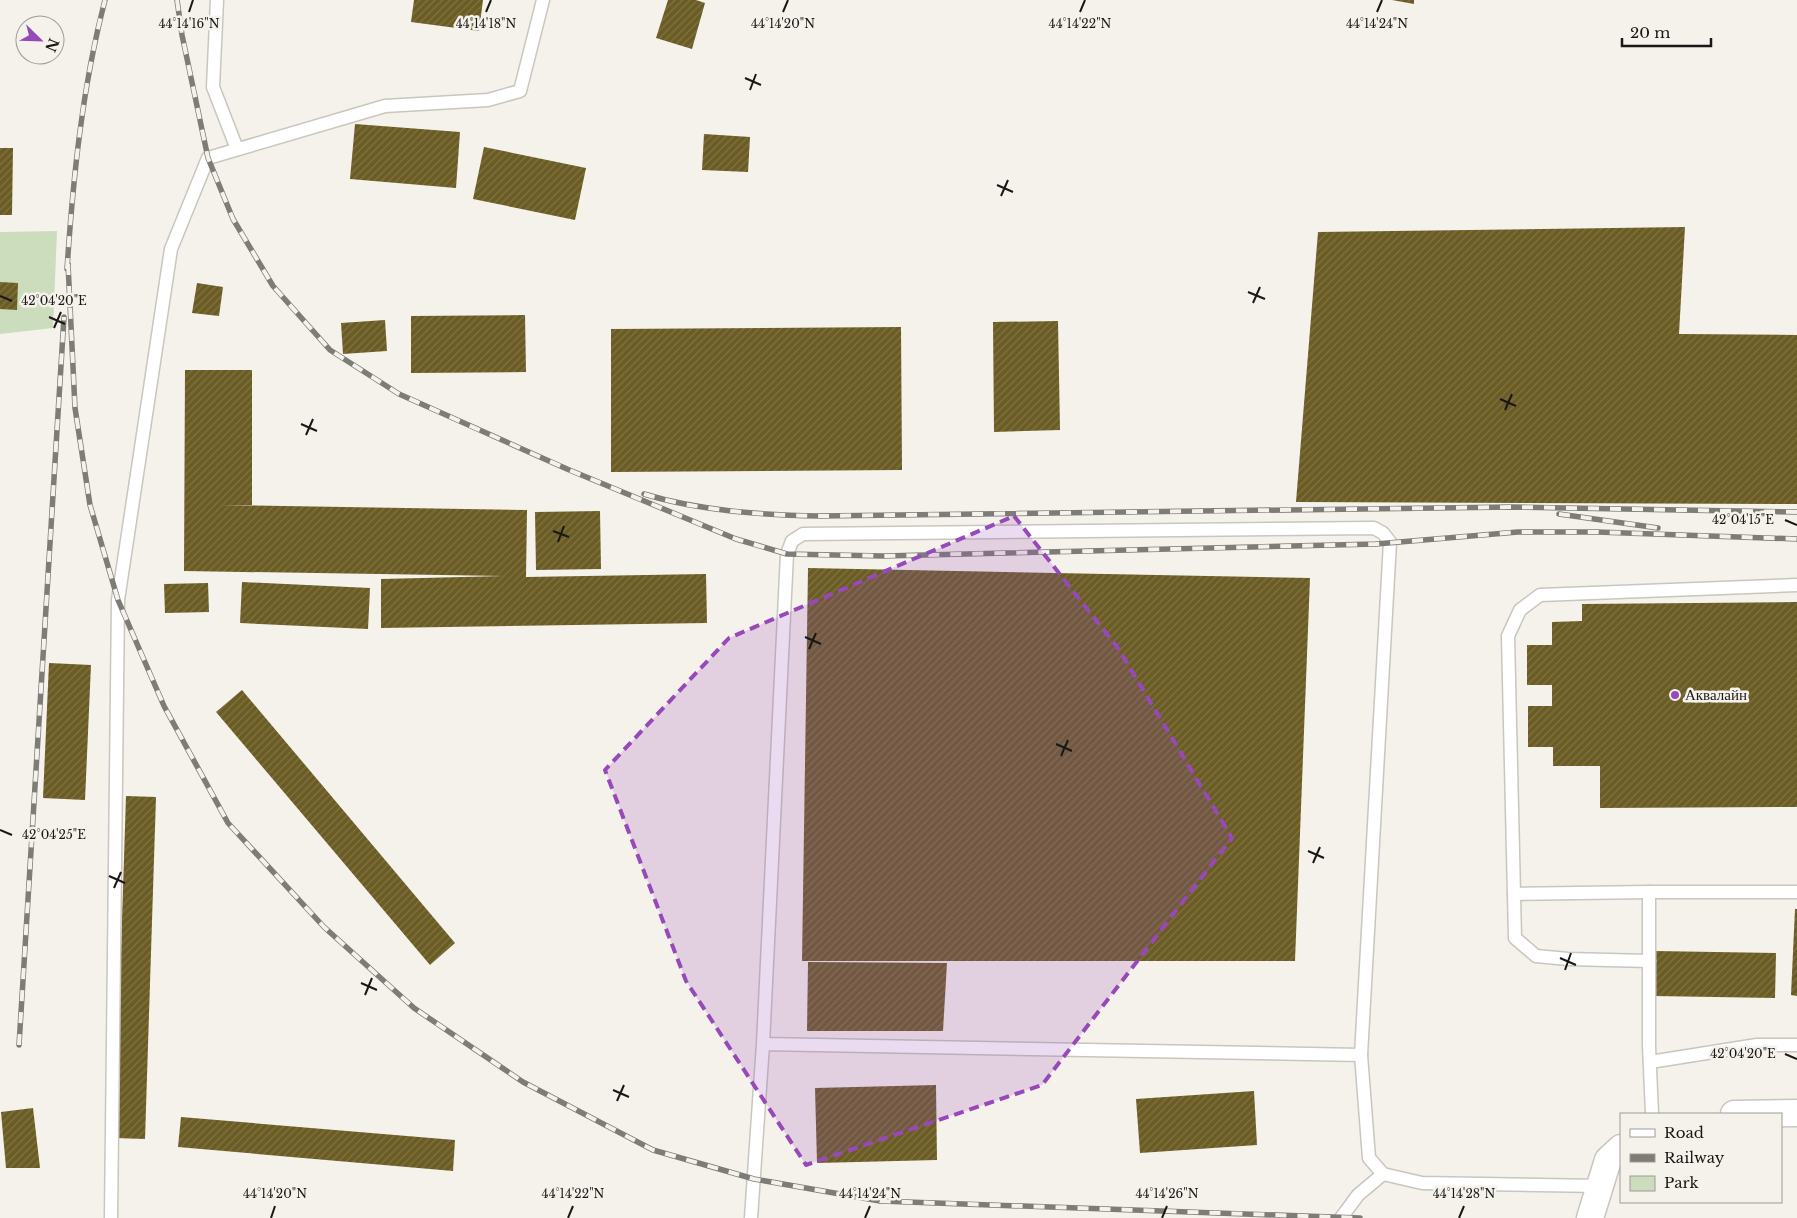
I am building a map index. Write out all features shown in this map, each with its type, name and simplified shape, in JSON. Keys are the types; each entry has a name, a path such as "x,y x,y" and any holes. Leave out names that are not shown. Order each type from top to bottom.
{"street":[{"path":"1766,1113 1797,1112"},
{"path":"1590,1218 1608,1160 1620,1149"}],"lane":[{"path":"217,0 213,87 237,149"},
{"path":"111,1218 118,600 171,249 208,158 385,106 488,100 520,91 543,0"},
{"path":"751,1218 763,1044 788,554 792,541 803,534 1374,528 1384,533 1390,542 1361,1055 1369,1158 1383,1174 1422,1183 1600,1186"},
{"path":"1649,961 1568,959 1536,956 1515,938 1508,636 1520,610 1540,595 1797,585"},
{"path":"1649,892 1652,1113"},
{"path":"1514,894 1797,892"},
{"path":"763,1044 1361,1055"},
{"path":"1650,1062 1757,1045 1797,1045"},
{"path":"1340,1218 1358,1195 1383,1174"}],"highlighted area":[{"path":"1014,516 1118,648 1232,838 1042,1085 806,1165 686,981 605,770 729,638"}],"green space":[{"path":"57,231 53,328 0,334 0,232"}],"building":[{"path":"414,0 483,0 479,31 411,22"},
{"path":"668,0 696,0 705,3 692,49 656,38"},
{"path":"1392,0 1414,0 1414,4"},
{"path":"355,124 460,132 456,188 350,179"},
{"path":"704,134 750,137 748,172 702,170"},
{"path":"484,147 586,168 575,220 473,199"},
{"path":"0,148 13,148 12,215 0,215"},
{"path":"1685,227 1679,334 1797,335 1797,504 1296,502 1318,232"},
{"path":"0,282 18,283 17,310 0,309"},
{"path":"197,283 223,287 219,316 192,313"},
{"path":"525,315 526,372 411,373 411,316"},
{"path":"385,320 387,351 343,354 341,323"},
{"path":"1058,321 1060,430 994,432 993,322"},
{"path":"901,327 902,470 611,472 611,329"},
{"path":"185,370 252,370 252,505 220,505 527,510 526,577 706,574 707,623 381,628 381,579 504,576 184,571"},
{"path":"600,511 601,569 536,570 535,512"},
{"path":"808,568 1310,578 1295,961 802,961"},
{"path":"242,582 370,588 368,629 240,623"},
{"path":"208,583 209,612 165,613 164,584"},
{"name":"Аквалайн","path":"1797,602 1797,807 1600,808 1600,766 1553,766 1553,747 1528,747 1528,706 1552,706 1552,685 1527,685 1527,645 1552,645 1552,622 1582,621 1582,604"},
{"path":"49,663 91,665 85,800 43,798"},
{"path":"242,690 455,943 430,965 216,712"},
{"path":"126,796 156,797 145,1139 115,1138"},
{"path":"1795,909 1797,909 1797,996 1791,995"},
{"path":"1655,951 1776,953 1775,998 1654,996"},
{"path":"808,962 947,963 943,1031 807,1031"},
{"path":"936,1085 937,1160 817,1163 815,1088"},
{"path":"1254,1091 1257,1145 1140,1153 1136,1099"},
{"path":"33,1108 40,1168 6,1168 1,1112"},
{"path":"181,1117 455,1140 453,1171 178,1147"}],"railway":[{"path":"67,269 72,201 84,100 105,0"},
{"path":"177,0 182,35 208,158 233,219 273,286 330,350 399,394 567,469 736,539 787,554 883,556 1376,544 1518,532 1597,532 1797,539"},
{"path":"68,264 75,408 90,505 118,600 164,706 228,823 324,927 414,1008 523,1082 653,1150 754,1179 880,1201 1360,1218"},
{"path":"19,1045 64,317"},
{"path":"644,494 665,500 731,511 820,516 1512,507 1797,512"},
{"path":"1559,514 1658,528"}],"place":[{"name":"Аквалайн","path":"1675,695"}]}
